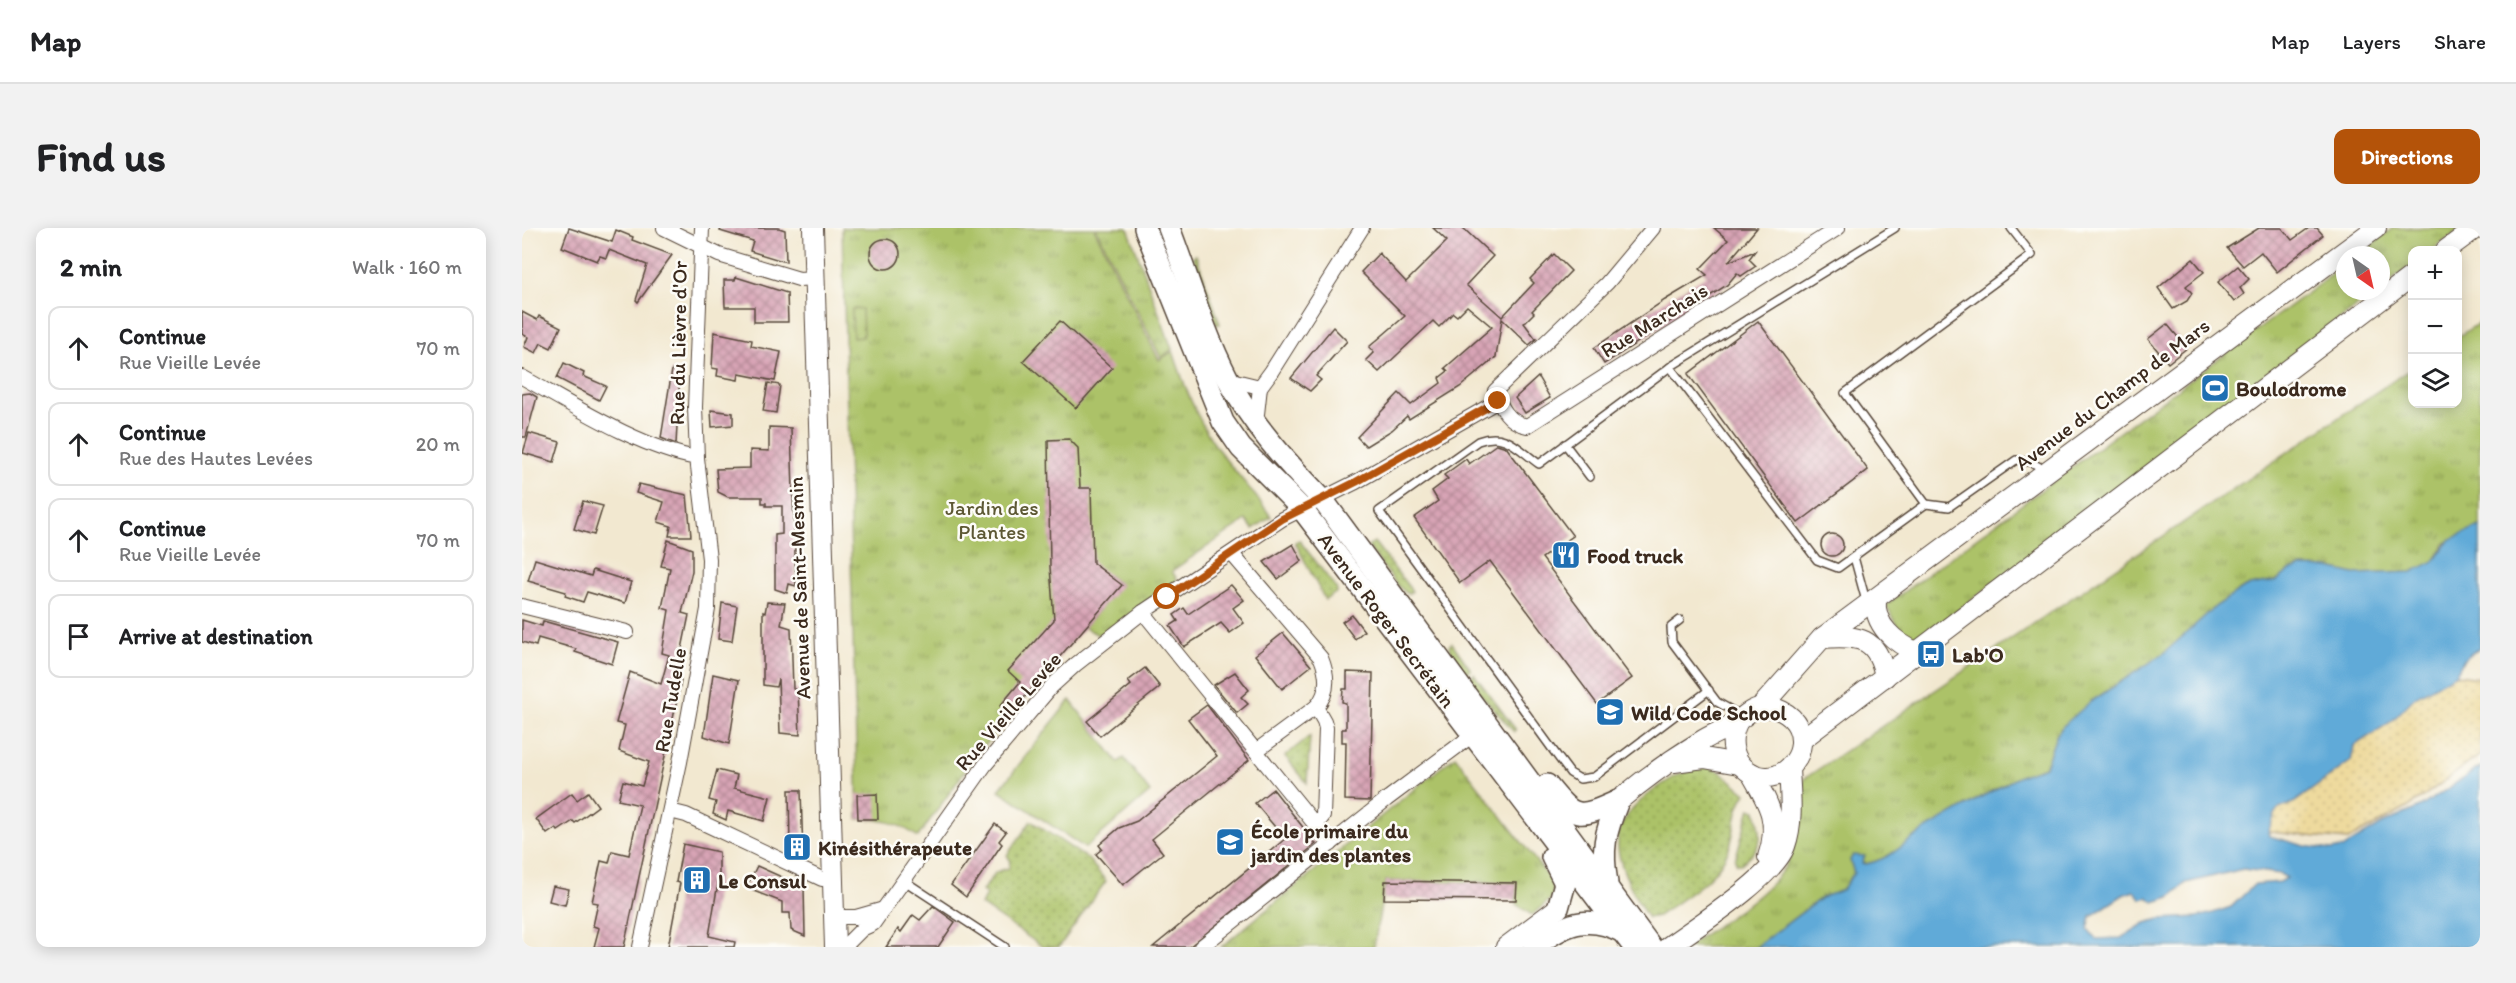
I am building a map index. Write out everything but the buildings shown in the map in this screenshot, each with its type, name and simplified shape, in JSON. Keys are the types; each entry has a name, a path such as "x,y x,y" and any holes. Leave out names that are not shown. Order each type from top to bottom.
{"main road":[{"name":"Avenue Roger Secrétain","path":"1145,228 1223,422 1240,448 1302,509 1499,769 1630,935"},
{"name":"Avenue Roger Secrétain","path":"1169,228 1227,379 1282,458 1322,499 1607,887 1630,935"},
{"path":"1473,706 1520,751 1561,802 1574,812 1587,815 1618,801"},
{"path":"1499,769 1563,873 1563,917 1557,947"},
{"path":"1607,887 1603,861 1604,836 1618,801"},
{"path":"1563,917 1602,923 1651,947"},
{"path":"1534,947 1558,928 1563,917"}],"street":[{"path":"664,228 701,248 799,279 814,278"},
{"name":"Rue du Lièvre d'Or","path":"697,458 695,407 702,228"},
{"name":"Avenue de Saint-Mesmin","path":"813,228 835,947"},
{"path":"1256,423 1260,387 1272,372 1362,228"},
{"path":"1498,401 1495,391 1607,283 1653,228"},
{"name":"Rue Marchais","path":"1498,401 1515,423 1527,426 1838,228"},
{"name":"Avenue du Champ de Mars","path":"1618,801 1643,780 1700,741 1747,715 1822,639 2376,228"},
{"path":"2451,246 2476,228"},
{"path":"1801,740 2408,279"},
{"path":"522,377 598,418 675,454 697,458"},
{"path":"1227,379 1260,387"},
{"name":"Rue Vieille Levée","path":"843,947 862,929 873,924 985,765 1052,686 1093,650 1143,612 1302,509 1356,482 1498,401"},
{"name":"Rue Tudelle","path":"640,947 670,811 708,609 709,559 697,458"},
{"path":"1232,554 1321,658 1326,668 1323,700 1256,751"},
{"path":"1872,602 1883,627 1906,648 1918,653"},
{"path":"522,606 627,632"},
{"path":"1143,612 1331,844"},
{"path":"1822,639 1843,636 1866,641 1874,646 1882,659 1886,677"},
{"path":"1316,707 1326,728 1323,816 1316,825"},
{"path":"1668,947 1762,874 1779,857 1785,846 1790,825 1789,768 1796,759 1801,740 1798,727 1791,717 1781,711 1747,715 1731,740 1732,750 1768,802 1774,825 1773,843 1762,874"},
{"path":"1201,947 1474,734"},
{"name":"Avenue du Champ de Mars","path":"1671,762 1704,758 1771,776 1789,768"},
{"path":"670,811 686,816 822,879 832,879"},
{"path":"834,917 856,917 884,909"},
{"path":"1506,947 1563,917"}],"lane":[{"path":"1708,690 1594,777 1580,779 1570,773 1558,757 1379,511 1478,441 1491,437 1503,438 1539,464 1670,367 1895,228"},
{"path":"1926,504 1845,393 2032,255 2012,228"},
{"path":"1670,367 1816,560 1838,568 1926,504 1949,507 2016,460 2031,462 2047,472"},
{"path":"1565,444 1590,477"},
{"path":"1854,557 1872,602"},
{"path":"1680,620 1671,627 1672,642 1717,702 1747,715"},
{"path":"903,880 1005,947"}],"green space":[{"name":"Jardin des Plantes","path":"842,228 1094,228 1159,360 1173,351 1191,401 1210,437 1271,517 1253,529 1246,520 1172,571 1178,581 1100,636 1084,627 972,761 918,837 890,822 858,819"},
{"path":"1096,228 1128,228 1172,349 1161,358"},
{"path":"2393,228 2462,228 2437,246 2408,246 2408,268 2390,281 2390,246 2370,246"},
{"path":"1196,255 1220,324 1216,325 1193,256"},
{"path":"2336,272 2336,300 2365,300 1915,643 1899,628 1886,605"},
{"path":"852,309 862,309 863,337 853,338"},
{"path":"2480,322 2480,527 2445,543 2434,562 2412,572 2354,574 2330,568 2301,567 2291,570 2276,581 2245,587 2216,606 2163,654 2090,702 2056,736 2045,767 2022,775 1986,794 1924,830 1885,857 1865,864 1862,860 1850,860 1854,873 1842,891 1821,898 1756,947 1687,947 1757,897 1780,873 1788,861 1795,842 1804,779 2408,371 2408,408 2462,408 2462,334"},
{"path":"1299,540 1336,588 1337,592 1325,600 1295,542"},
{"path":"1374,542 1412,591 1408,594 1398,586 1368,547"},
{"path":"1452,643 1471,670 1465,676 1457,667 1449,646"},
{"path":"1474,674 1516,730 1514,732 1468,680"},
{"path":"1070,700 1118,762 1124,758 1150,792 1085,848 999,790"},
{"path":"1310,736 1307,783 1285,756"},
{"path":"1455,756 1553,883 1553,897 1532,915 1516,904 1516,883 1385,881 1374,947 1221,947"},
{"path":"1709,767 1719,771 1746,793 1737,812 1730,846 1725,858 1700,886 1658,916 1648,918 1635,896 1618,853 1620,830 1624,820 1641,800 1667,781 1680,774"},
{"path":"1750,808 1756,810 1760,840 1749,857 1741,864 1737,864 1735,860"},
{"path":"1031,821 1088,859 1106,881 1059,947 1043,947 981,905 986,894 982,891 996,872 1009,868 1010,860 1007,855"}],"sand":[{"path":"2440,673 2480,678 2480,755 2407,808 2348,840 2240,829"}],"water":[{"path":"2480,527 2480,647 2464,659 2456,674 2415,697 2392,721 2354,746 2351,761 2295,802 2277,810 2268,832 2269,836 2305,846 2331,850 2343,848 2382,824 2420,807 2480,767 2480,947 1756,947 1821,898 1842,890 1854,873 1850,860 1853,855 1865,856 1862,863 1865,864 1884,858 1924,830 2021,775 2045,767 2056,736 2063,726 2090,702 2163,654 2216,606 2245,587 2276,581 2291,570 2301,567 2330,568 2354,574 2412,572 2434,561 2450,539","holes":["2243,869 2280,874 2287,878 2280,882 2255,884 2231,907 2213,913 2145,923 2121,938 2096,939 2088,929 2091,916 2123,895 2134,891 2141,899 2148,897 2154,902 2170,897 2186,883"]}],"place":[{"name":"Boulodrome","path":"2215,388"},
{"name":"Food truck","path":"1566,555"},
{"name":"Lab'O","path":"1931,654"},
{"name":"Wild Code School","path":"1610,712"},
{"name":"École primaire du jardin des plantes","path":"1230,842"},
{"name":"Kinésithérapeute","path":"797,847"},
{"name":"Le Consul","path":"697,880"}],"route":[{"path":"1167,597 1282,519 1356,482 1498,401"}]}
